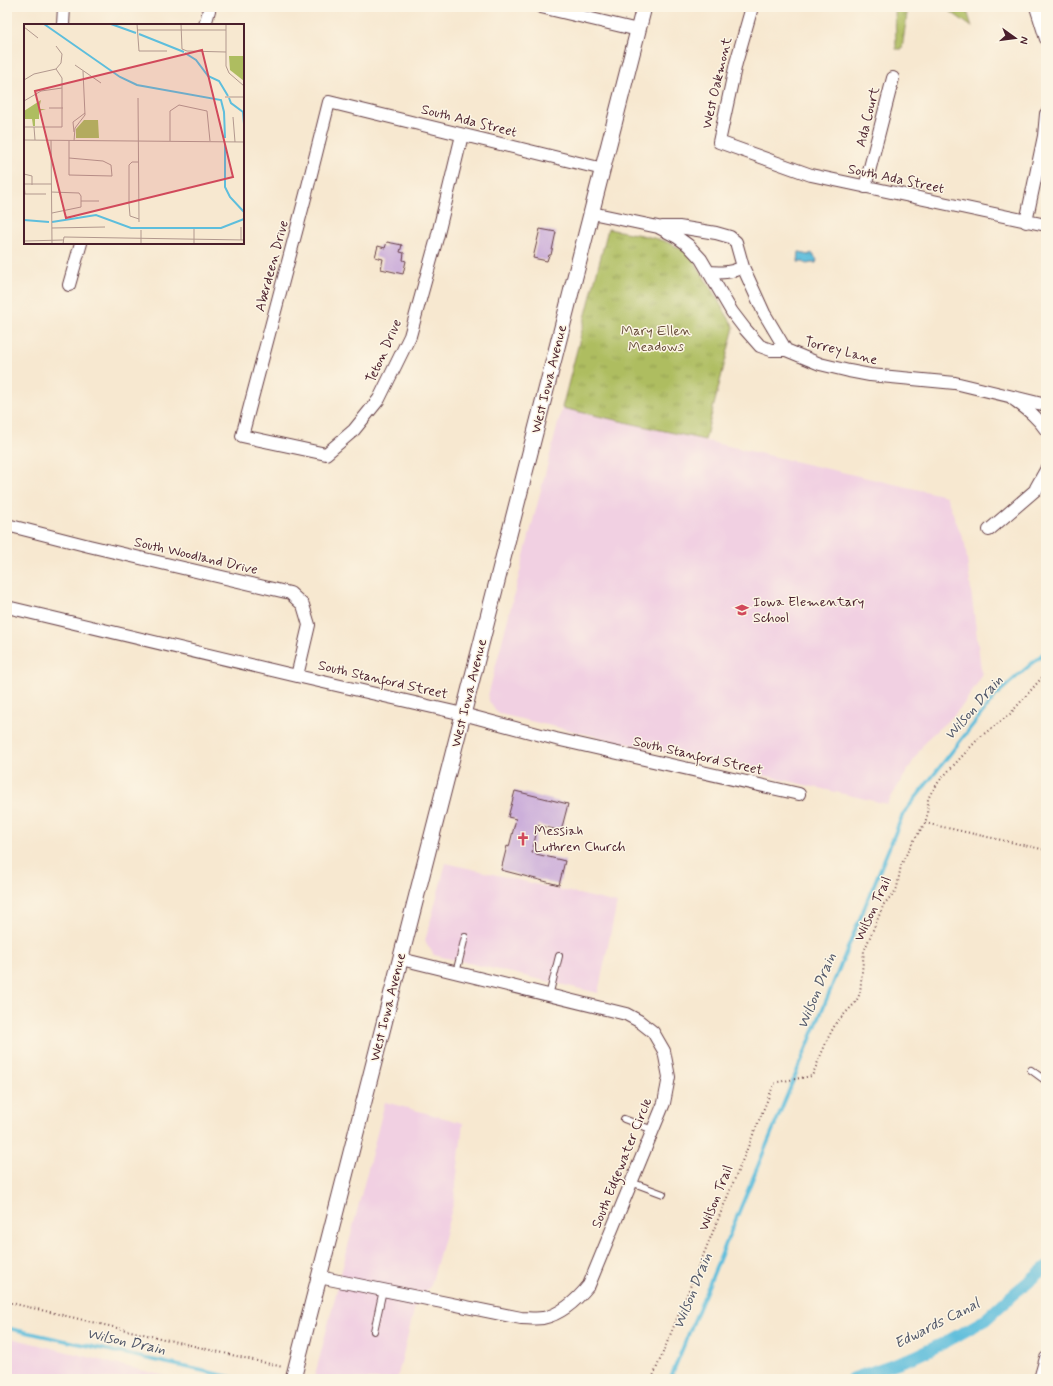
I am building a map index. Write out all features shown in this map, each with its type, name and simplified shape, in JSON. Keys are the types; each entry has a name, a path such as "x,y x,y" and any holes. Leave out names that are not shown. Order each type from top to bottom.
{"street":[{"path":"63,24 64,7"},
{"path":"205,24 210,7"},
{"path":"541,7 638,30"},
{"name":"West Iowa Avenue","path":"288,1376 319,1277 644,7"},
{"name":"West Oakmont","path":"743,151 719,142 736,63 752,7"},
{"path":"1036,7 1046,39"},
{"name":"Ada Court","path":"866,187 894,78"},
{"name":"South Ada Street","path":"329,102 603,169"},
{"name":"Aberdeen Drive","path":"242,436 329,102"},
{"path":"1026,222 1044,136 1046,114"},
{"name":"Teton Drive","path":"242,436 326,454 354,430 379,400 410,336 438,238 462,135"},
{"name":"South Ada Street","path":"743,151 811,175 1026,222 1046,225"},
{"name":"Torrey Lane","path":"592,213 658,227 677,237 688,245 701,259 732,312 760,346 771,350 786,350 820,364 849,371 870,375 955,383 1046,405"},
{"path":"658,227 696,229 730,237 736,242 743,267 764,313 786,350"},
{"path":"69,285 81,244"},
{"path":"708,272 733,272 743,267"},
{"path":"1008,395 1028,410 1041,422 1046,430"},
{"path":"1034,492 1046,470"},
{"path":"989,530 1046,481"},
{"name":"South Woodland Drive","path":"7,525 89,546 290,593 304,605 310,625 297,676"},
{"name":"South Stanford Street","path":"7,607 463,714 556,739 799,794"},
{"name":"South Edgewater Circle","path":"319,1277 521,1318 543,1318 563,1310 579,1298 589,1285 664,1102 669,1077 664,1051 653,1032 639,1021 626,1014 456,973 401,958"},
{"path":"1040,1379 1046,1358"}],"lane":[{"path":"456,973 465,937"},
{"path":"549,996 559,956"},
{"path":"1031,1070 1046,1081"},
{"path":"624,1118 653,1130"},
{"path":"631,1182 663,1194"},
{"path":"374,1331 383,1290"}],"path":[{"name":"Wilson Trail","path":"652,1379 774,1084 812,1076 836,1023 856,1002 860,993 864,951 884,904 897,888 901,865 927,816 928,799 930,793 980,737 1010,714 1046,673"},
{"path":"924,823 1046,850"},
{"path":"7,1302 284,1367 288,1376"}],"shaded area":[{"name":"Iowa Elementary School","path":"562,408 946,496 965,544 982,676 963,705 926,740 887,804 500,714 495,710 489,701 488,696"},
{"path":"446,863 617,903 598,993 434,955 425,941"},
{"path":"385,1102 463,1123 454,1201 431,1285 415,1306 397,1379 314,1379"},
{"path":"7,1337 177,1379 7,1379"}],"green space":[{"path":"895,7 908,7 902,49 896,49"},
{"path":"944,7 966,7 972,27"},
{"name":"Mary Ellen Meadows","path":"608,229 656,238 674,245 685,252 696,264 734,327 705,440 562,408"}],"water":[{"path":"799,252 807,255 812,253 817,260 816,263 807,264 798,262"}],"building":[{"path":"540,229 556,232 551,255 549,255 547,261 533,258"},
{"path":"387,242 402,245 400,252 404,253 403,260 406,261 403,274 381,269 383,259 375,257 378,246 385,248"},
{"name":"Messiah Luthren Church","path":"515,791 568,804 561,831 538,825 532,853 565,861 559,885 501,870 516,819 508,817"}],"waterway":[{"name":"Wilson Drain","path":"670,1379 903,814 997,694 1046,651"},
{"name":"Edwards Canal","path":"852,1379 914,1357 944,1343 985,1320 1046,1267"},
{"name":"Wilson Drain","path":"7,1328 240,1379"}],"place":[{"name":"Iowa Elementary School","path":"742,610"},
{"name":"Messiah Luthren Church","path":"523,839"}]}
